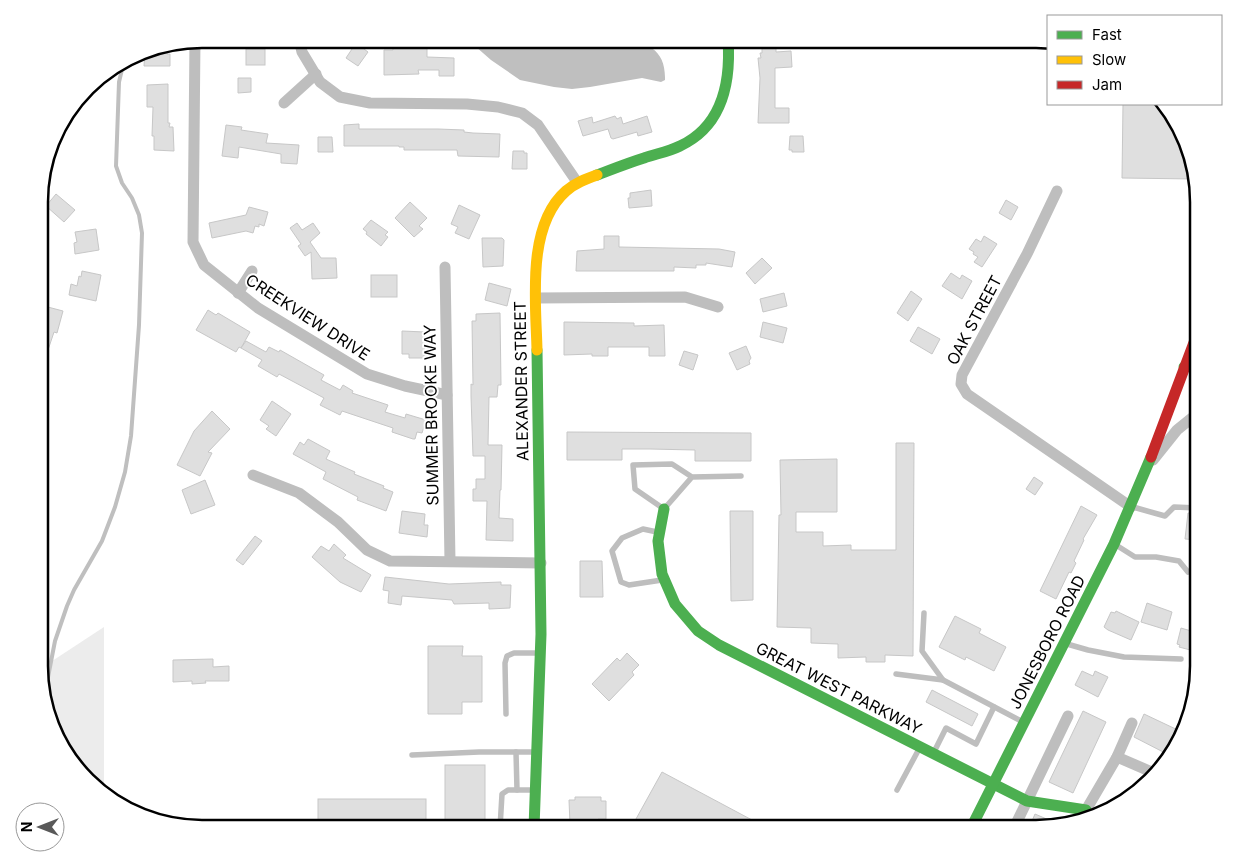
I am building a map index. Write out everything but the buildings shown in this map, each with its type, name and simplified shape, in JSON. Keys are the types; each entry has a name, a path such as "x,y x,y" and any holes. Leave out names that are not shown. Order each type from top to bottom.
{"street":[{"name":"CREEKVIEW DRIVE","path":"195,48 193,242 204,265 258,308 367,374 405,386 447,395"},
{"path":"301,48 320,82 340,97 370,103 467,104 498,107 522,113 538,125 577,182"},
{"name":"ALEXANDER STREET","path":"534,819 540,653 536,266 542,232 552,207 577,182 684,145 709,126 723,102 730,60 729,48"},
{"path":"284,104 316,74"},
{"name":"OAK STREET","path":"1057,191 1027,254 962,375 961,384 967,394 1131,506"},
{"name":"SUMMER BROOKE WAY","path":"446,267 450,561"},
{"path":"238,293 252,272"},
{"path":"536,298 685,297 718,307"},
{"name":"JONESBORO ROAD","path":"975,820 1114,544 1146,469 1189,354"},
{"path":"1184,367 1189,366"},
{"name":"JONESBORO ROAD","path":"1146,469 1177,430 1189,420"},
{"path":"253,475 299,493 338,522 367,550 390,561 540,563"},
{"name":"GREAT WEST PARKWAY","path":"664,509 658,541 662,574 675,604 698,631 719,645 1027,801 1079,813"},
{"path":"1018,820 1068,716"},
{"path":"1087,810 1132,723"},
{"path":"1116,757 1147,770"}],"lane":[{"path":"692,477 664,509 635,489 632,465 672,464 692,477 741,476"},
{"path":"1131,506 1165,516 1174,507 1189,508"},
{"path":"660,533 643,529 622,538 612,551 621,582 629,585 664,580"},
{"path":"1114,544 1135,556 1156,557 1180,562 1188,572"},
{"path":"924,613 922,651 943,680"},
{"path":"1064,643 1109,654 1181,659"},
{"path":"506,714 505,663 507,656 514,653 540,653"},
{"path":"896,674 943,680 1025,723"},
{"path":"934,754 946,728 976,744 994,707"},
{"path":"898,790 920,747"},
{"path":"516,752 516,790"},
{"path":"412,755 536,752"},
{"path":"500,819 500,798 502,794 508,790 534,790"}],"shaded area":[{"path":"477,48 651,48 662,61 665,80 661,82 642,78 572,89 554,87 520,80"},
{"path":"104,627 104,784 79,759 63,733 50,695 48,664"}],"waterway":[{"path":"48,676 55,641 67,606 102,541 115,507 125,472 131,436 139,325 142,233 139,215 132,198 122,183 116,166 119,82 122,70"}],"traffic: fast":[{"path":"597,175 680,146 695,137 706,127 715,115 721,101 728,71 729,48"},
{"path":"534,819 541,634 537,350"},
{"path":"1184,367 1189,366"},
{"path":"975,820 1114,544 1151,457"},
{"path":"664,509 658,541 662,574 675,604 698,631 719,645 1027,801 1086,811"}],"traffic: slow":[{"path":"537,350 536,266 544,224 553,206 566,191 577,183 597,175"}],"traffic: jam":[{"path":"1151,457 1189,356"}]}
